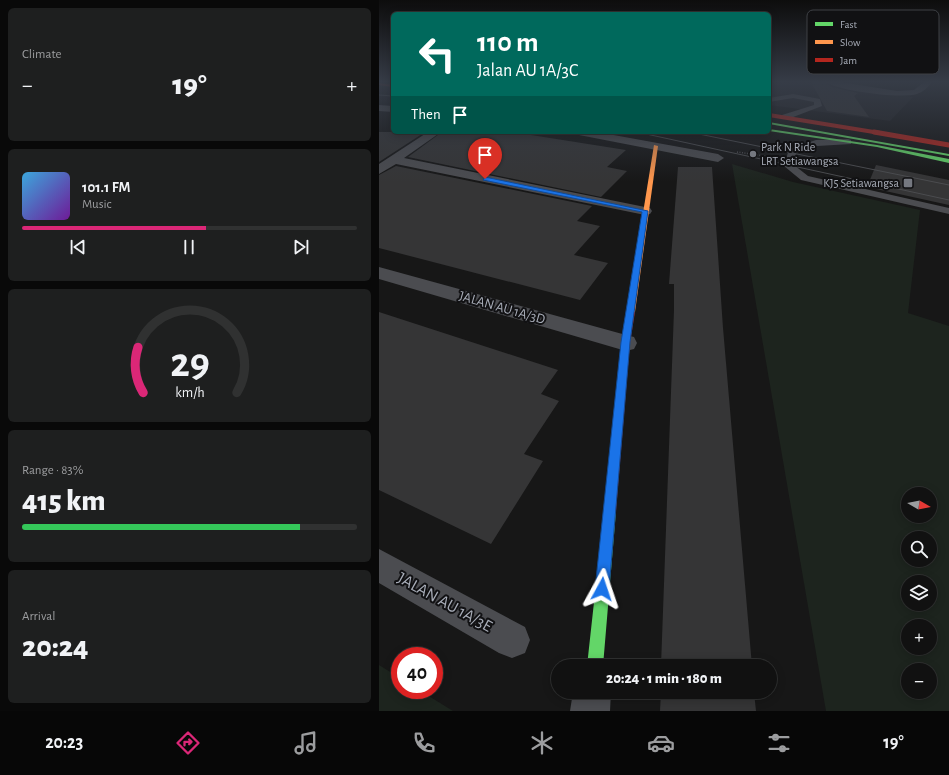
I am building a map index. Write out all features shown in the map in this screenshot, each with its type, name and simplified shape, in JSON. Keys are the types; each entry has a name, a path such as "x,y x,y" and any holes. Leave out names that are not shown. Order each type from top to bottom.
{"main road":[{"path":"771,115 949,146"},
{"path":"771,115 949,146"},
{"path":"771,123 949,155"},
{"path":"771,130 847,142 949,161"},
{"path":"596,659 626,342 656,146"}],"street":[{"path":"379,170 432,134"},
{"path":"590,134 718,158"},
{"path":"393,160 645,211"},
{"name":"JALAN AU 1A/3D","path":"379,273 626,342"},
{"name":"JALAN AU 1A/3E","path":"379,565 512,640"},
{"path":"591,711 592,699"}],"lane":[{"path":"785,118 793,115"},
{"path":"847,142 816,143 792,151 789,166 805,178 949,211"}],"path":[{"path":"731,151 770,157"}],"shaded area":[{"path":"846,115 896,115 890,121"},
{"path":"732,164 793,182 920,210 908,313 949,326 949,711 826,711"},
{"path":"379,665 391,672 391,699 434,699 453,711 379,711"}],"building":[{"path":"856,115 868,115 869,117"},
{"path":"379,132 391,132 391,134 422,134 379,162"},
{"path":"439,134 525,134 626,150 607,167 627,171 601,197 408,157"},
{"name":"KJ5 Setiawangsa","path":"876,165 949,180 949,205 867,187"},
{"path":"396,166 592,206 577,221 600,226 574,255 608,263 580,300 379,248 379,175"},
{"path":"678,167 712,167 723,328 751,659 661,659 674,310 674,284 669,284"},
{"path":"379,312 558,370 541,394 559,401 524,454 543,461 491,544 379,490"},
{"path":"661,699 755,699 756,711 660,711"}],"tram line":[{"path":"646,134 949,200"},
{"path":"699,134 949,185"}],"traffic: fast":[{"path":"771,123 949,155"},
{"path":"771,130 877,146 949,161"},
{"path":"596,659 610,511"}],"traffic: slow":[{"path":"631,312 656,146"}],"traffic: jam":[{"path":"771,115 949,145"},
{"path":"610,511 626,343 631,312"}],"place":[{"name":"Park N Ride LRT Setiawangsa","path":"753,154"},
{"name":"KJ5 Setiawangsa","path":"908,183"}],"route":[{"path":"485,179 645,211 626,342 602,589"}]}
